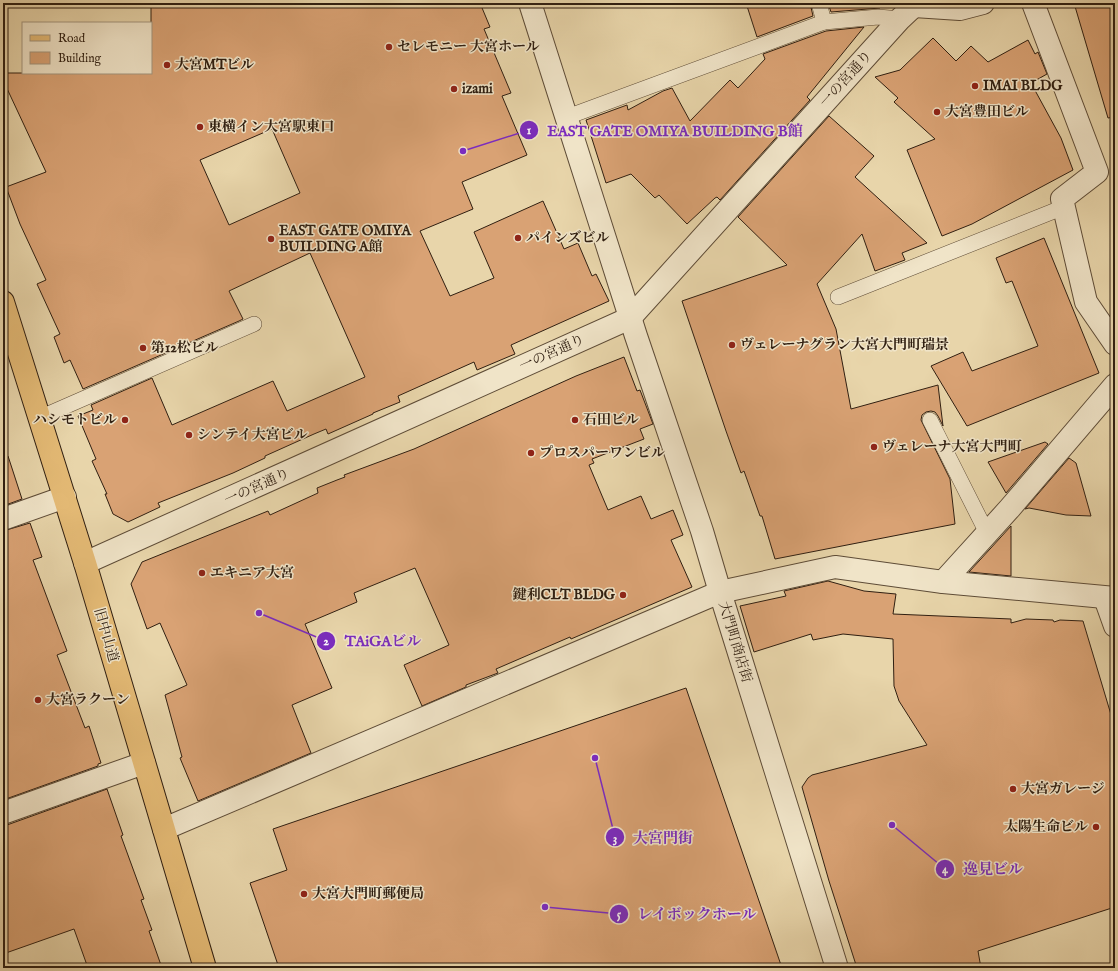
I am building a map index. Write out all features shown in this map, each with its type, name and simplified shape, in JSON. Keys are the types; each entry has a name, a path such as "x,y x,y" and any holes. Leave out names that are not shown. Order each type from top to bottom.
{"main road":[{"name":"旧中山道","path":"3,302 65,498 205,968"}],"street":[{"name":"大門町商店街","path":"530,3 630,318 702,531 837,968"},
{"path":"911,9 960,9 983,3"},
{"path":"1033,3 1097,172 1062,199 1086,302 1115,344"},
{"name":"一の宮通り","path":"85,564 630,318 911,9"},
{"path":"943,582 1115,385"},
{"path":"3,519 65,498"},
{"path":"164,830 720,592 835,567 943,582 1110,598 1115,626"},
{"path":"3,813 144,763"}],"lane":[{"path":"819,3 824,22"},
{"path":"567,117 824,22 878,17 911,9"},
{"path":"838,296 1064,207"},
{"path":"39,418 254,324"},
{"path":"930,420 987,533"}],"building":[{"path":"151,3 480,3 490,27 484,29 511,93 502,96 527,155 462,182 473,209 420,231 450,296 494,278 474,232 543,201 564,249 578,243 592,276 596,274 609,301 511,345 515,354 477,370 474,362 398,396 400,402 328,434 326,429 314,434 265,456 265,458 233,473 158,503 160,507 128,522 113,514 105,494 107,494 92,461 96,459 78,416 93,410 91,405 152,378 172,425 273,381 287,411 365,377 310,253 229,291 243,319 83,389 70,360 64,363 54,337 60,334 37,284 46,280 20,224 6,187 46,172 3,80 3,73 152,74","holes":["272,129 300,193 229,225 200,160"]},
{"path":"746,3 810,3 813,16 757,37"},
{"path":"828,3 884,3 880,8 831,12"},
{"path":"1074,3 1115,3 1115,117 1108,118"},
{"path":"864,27 807,97 810,100 720,200 717,197 715,198 687,224 659,195 655,198 631,174 606,183 586,120 627,105 628,110 663,91 672,88 690,121 730,80 738,88 765,59 763,54 826,31"},
{"path":"933,38 956,61 971,46 988,62 1028,40 1035,54 1038,52 1047,74 1031,83 1061,138 1073,170 972,224 942,236 907,150 935,139 894,102 898,98 875,77 900,70"},
{"path":"829,116 874,156 855,177 927,243 902,253 905,260 875,271 862,234 817,284 836,329 851,409 938,385 943,426 935,412 926,412 922,415 921,420 950,479 955,524 775,559 762,516 760,516 744,471 741,473 682,301 787,265 738,217"},
{"path":"1044,238 1099,373 967,426 931,366 963,352 972,371 1038,346 1012,281 1006,283 996,258"},
{"path":"624,357 637,391 640,390 653,424 640,429 644,439 592,459 594,463 589,465 608,510 641,496 651,519 673,510 683,535 671,540 692,587 571,639 570,637 496,669 498,673 466,685 466,687 422,706 404,665 449,645 415,568 354,593 357,602 305,624 332,688 292,705 311,753 198,801 180,758 182,757 165,695 187,685 160,623 147,629 131,584 142,562 268,511 270,515 318,493 317,488 345,477 344,475 414,449 576,376"},
{"path":"1045,442 1048,444 1006,493 988,462"},
{"path":"8,456 22,499 3,506 3,457"},
{"path":"1069,458 1076,463 1091,516 1066,515 1029,508 1025,509"},
{"path":"30,523 42,557 33,560 67,651 57,655 85,728 89,726 101,763 98,764 98,766 3,800 3,531"},
{"path":"1011,526 1011,576 969,572"},
{"path":"828,581 864,591 896,594 893,614 1011,619 1011,623 1026,619 1053,620 1054,622 1060,620 1083,621 1115,728 1115,907 978,951 981,968 857,968 829,881 802,787 812,775 927,745 899,701 894,686 893,639 843,634 813,640 811,634 754,652 740,606 786,596 784,591"},
{"path":"686,688 782,968 279,968 250,883 287,870 273,829"},
{"path":"107,789 123,835 121,836 144,899 141,900 152,930 149,931 162,968 88,968 74,929 3,954 3,825 7,825"}],"place":[{"name":"セレモニー 大宮ホール","path":"389,47"},
{"name":"大宮MTビル","path":"167,65"},
{"name":"IMAI BLDG","path":"975,86"},
{"name":"izami","path":"454,89"},
{"name":"大宮豊田ビル","path":"937,112"},
{"name":"東横イン大宮駅東口","path":"200,127"},
{"name":"EAST GATE OMIYA BUILDING B館","path":"463,151"},
{"name":"パインズビル","path":"518,238"},
{"name":"EAST GATE OMIYA BUILDING A館","path":"271,239"},
{"name":"ヴェレーナグラン大宮大門町瑞景","path":"732,345"},
{"name":"第12松ビル","path":"143,348"},
{"name":"ハシモトビル","path":"125,420"},
{"name":"石田ビル","path":"575,420"},
{"name":"シンテイ大宮ビル","path":"189,435"},
{"name":"ヴェレーナ大宮大門町","path":"874,447"},
{"name":"プロスパーワンビル","path":"531,453"},
{"name":"エキニア大宮","path":"202,573"},
{"name":"鍵利CLT BLDG","path":"623,595"},
{"name":"TAiGAビル","path":"259,613"},
{"name":"大宮ラクーン","path":"38,700"},
{"name":"大宮門街","path":"595,758"},
{"name":"大宮ガレージ","path":"1013,789"},
{"name":"逸見ビル","path":"892,825"},
{"name":"太陽生命ビル","path":"1096,827"},
{"name":"大宮大門町郵便局","path":"304,894"},
{"name":"レイボックホール","path":"545,907"}]}
